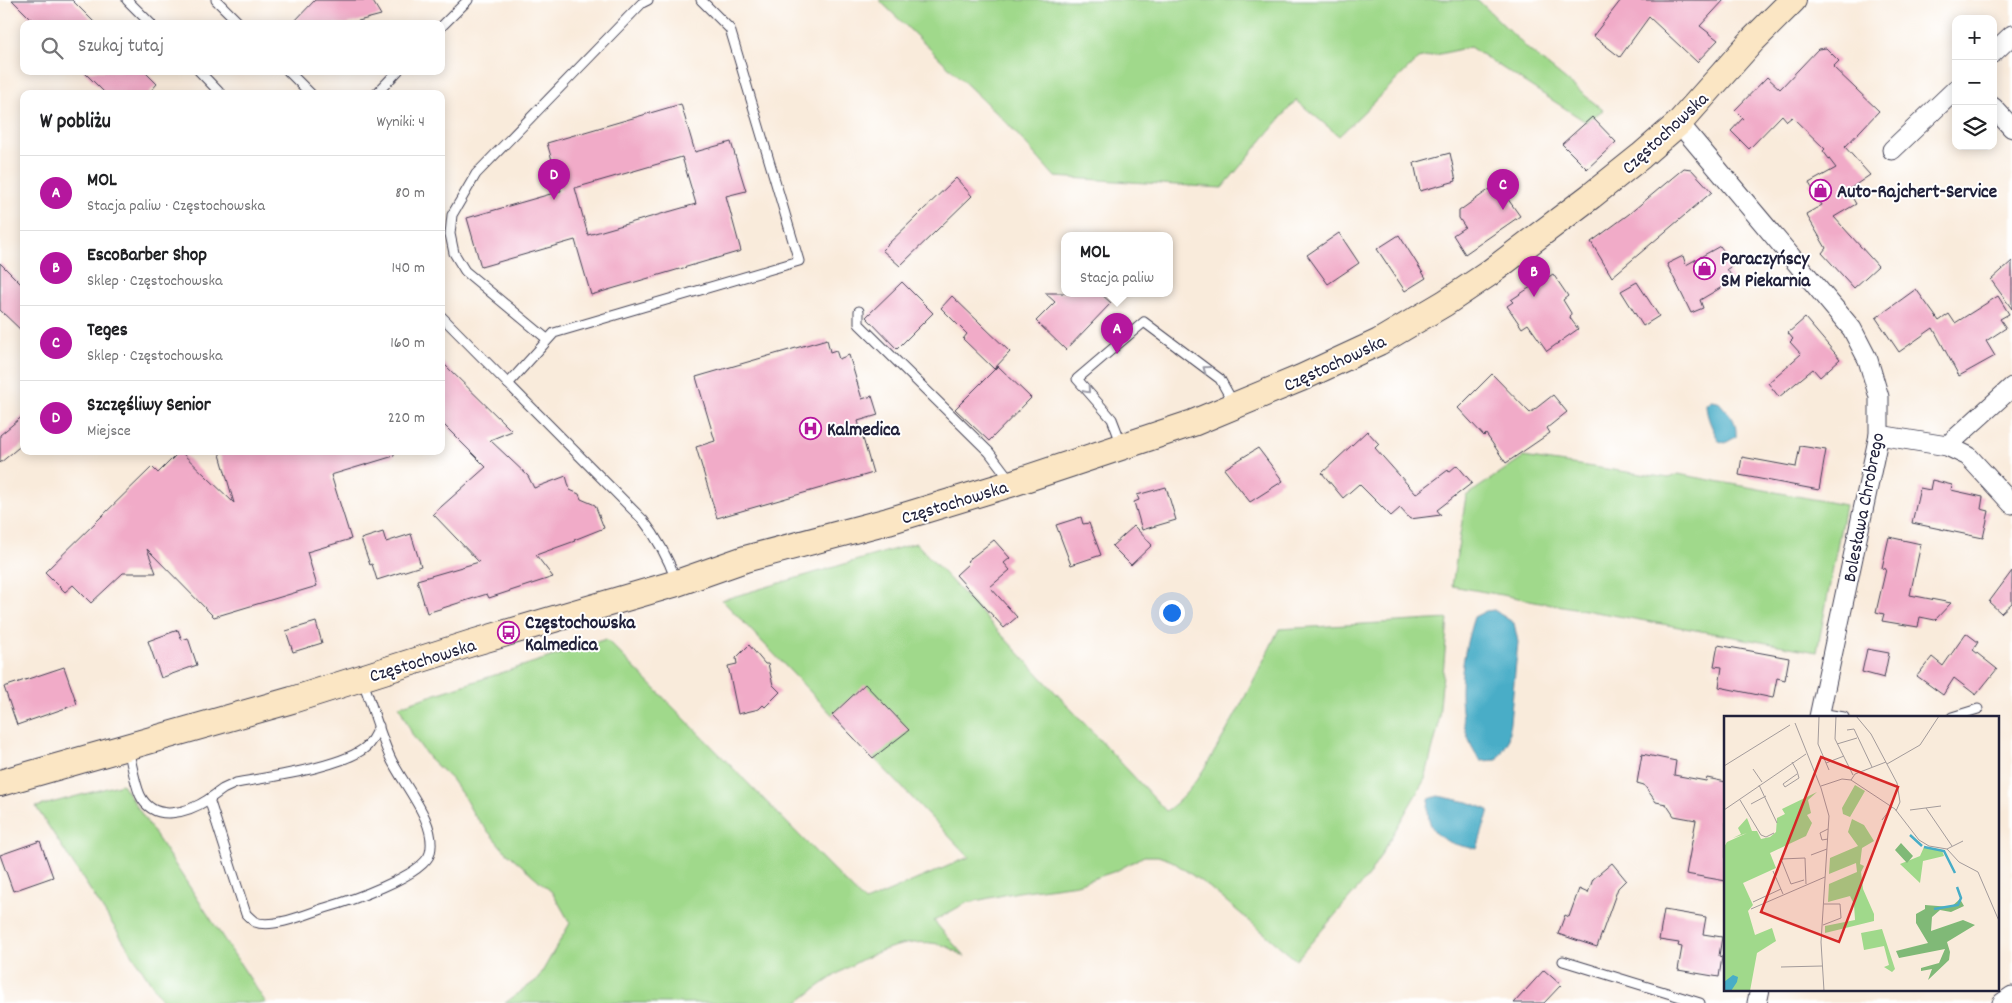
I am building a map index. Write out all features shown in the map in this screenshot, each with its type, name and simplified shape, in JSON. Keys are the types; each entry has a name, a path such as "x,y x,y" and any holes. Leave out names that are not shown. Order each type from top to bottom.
{"main road":[{"name":"Częstochowska","path":"0,783 292,700 677,582 745,559 888,521 1013,483 1123,447 1235,406 1350,356 1379,342 1445,303 1488,274 1648,151 1679,123 1747,46 1793,0"}],"street":[{"path":"1997,49 2012,35"},
{"path":"1892,150 1952,93"},
{"path":"1997,111 2012,128"},
{"name":"Bolesława Chrobrego","path":"1679,123 1852,329 1868,360 1879,397 1879,435 1819,715"},
{"path":"1947,446 2012,387"},
{"path":"1879,435 1947,446 1968,456 2012,504"},
{"path":"1757,1003 1760,990"},
{"path":"2002,1003 2012,996"}],"lane":[{"path":"127,0 147,20"},
{"path":"216,0 236,20"},
{"path":"445,24 468,0"},
{"path":"547,339 465,271 454,254 450,234 452,216 476,174 642,3 648,0"},
{"path":"508,384 554,333 799,261 730,29 701,0"},
{"path":"203,75 217,90"},
{"path":"292,75 307,90"},
{"path":"380,90 394,75"},
{"path":"859,311 859,324 989,452 1013,483"},
{"path":"445,320 643,520 660,544 677,582"},
{"path":"1123,447 1112,419 1077,379 1144,322 1220,379 1235,406"},
{"path":"210,799 246,914 254,922 268,924 283,921 351,900 403,877 420,867 430,855 430,835 417,803 391,759 362,678"},
{"path":"1956,716 1978,710"},
{"path":"1819,715 1832,716"},
{"path":"127,746 140,793 148,806 161,812 170,813 199,806 223,789 236,783 324,766 348,757 367,746 379,726"},
{"path":"1563,961 1700,1003"}],"green space":[{"path":"879,0 1478,0 1530,51 1603,110 1586,122 1470,47 1418,59 1339,136 1296,100 1222,188 1055,177 1008,124"},
{"path":"1523,457 1669,478 1678,474 1845,505 1817,652 1452,586 1466,496"},
{"path":"916,543 1166,811 1192,786 1207,764 1240,706 1279,629 1448,619 1438,728 1425,779 1368,877 1296,960 1209,887 1172,861 1158,856 1144,856 1116,871 1077,884 1018,892 966,903 934,921 965,957 948,947 938,944 900,945 881,951 845,969 797,1003 505,1003 538,979 570,923 553,893 503,849 474,815 451,779 429,758 413,736 399,706 606,639 865,902 969,857 722,600"},
{"path":"122,784 266,1003 164,1003 36,807"}],"water":[{"path":"1711,400 1718,401 1734,421 1736,437 1725,443 1719,441 1709,419 1706,404"},
{"path":"1494,610 1514,623 1518,642 1508,742 1497,760 1481,761 1465,729 1461,691 1462,671 1474,617 1486,611"},
{"path":"1438,796 1468,802 1489,810 1477,849 1447,841 1433,830 1428,812 1429,799"}],"building":[{"path":"12,0 72,0 92,20 32,20"},
{"path":"315,0 372,0 381,15 362,20 296,20"},
{"path":"1621,0 1724,0 1700,26 1718,40 1697,62 1649,17 1620,57 1593,36"},
{"path":"1826,48 1839,61 1833,67 1879,111 1845,147 1870,175 1848,190 1856,204 1834,217 1878,266 1854,288 1822,253 1826,248 1806,214 1822,205 1809,183 1836,168 1823,151 1825,149 1792,117 1787,121 1782,115 1749,149 1731,131 1743,118 1735,110 1767,77 1780,89 1818,49"},
{"path":"87,75 148,75 157,84 152,90 102,90"},
{"path":"681,104 695,152 731,142 746,191 726,196 741,251 591,295 575,240 481,267 467,218 561,191 547,143","holes":["682,157 696,204 588,235 575,188"]},
{"path":"1592,117 1616,142 1587,169 1562,144"},
{"path":"1450,153 1456,181 1420,191 1414,163"},
{"path":"1684,168 1691,169 1712,192 1612,277 1591,242 1629,214"},
{"path":"956,178 972,196 900,266 882,250"},
{"path":"1497,184 1520,216 1465,254 1453,235 1465,227 1459,218 1459,211"},
{"path":"1339,233 1359,263 1328,284 1307,255"},
{"path":"1399,235 1426,278 1405,291 1377,249"},
{"path":"1720,246 1734,265 1727,269 1734,280 1700,300 1703,308 1691,313 1667,264 1683,256 1686,265"},
{"path":"2012,261 2012,309 1991,280"},
{"path":"0,263 20,283 20,329 0,310"},
{"path":"1553,274 1568,296 1563,300 1571,313 1570,318 1578,329 1547,351 1528,324 1522,328 1507,306 1513,302 1511,300"},
{"path":"902,282 933,313 897,349 866,317"},
{"path":"1637,282 1659,316 1643,326 1621,291"},
{"path":"1916,289 1939,321 1949,314 1955,323 1998,296 2009,314 2000,319 2006,328 1986,341 1995,356 1959,376 1933,328 1899,352 1876,318"},
{"path":"1045,293 1061,293 1061,297 1104,297 1111,303 1066,350 1036,321 1055,302"},
{"path":"952,296 1010,352 994,369 963,339 967,334 941,308"},
{"path":"1805,318 1840,359 1820,377 1813,369 1779,397 1768,383 1801,354 1790,342 1793,339 1788,333"},
{"name":"Kalmedica","path":"827,339 830,352 836,350 839,359 849,355 862,399 872,396 878,415 858,421 873,473 717,518 696,447 715,441 696,377"},
{"path":"445,365 512,431 490,440 528,476 534,488 566,476 570,490 579,494 581,499 595,505 604,528 536,555 553,577 489,598 487,594 427,613 417,580 479,562 433,514 486,467 445,426"},
{"path":"998,366 1031,398 989,441 955,409"},
{"path":"1492,374 1530,413 1553,395 1567,412 1547,428 1550,433 1506,463 1486,434 1484,436 1458,408"},
{"path":"20,418 20,446 0,463 0,435"},
{"path":"1367,431 1379,444 1375,448 1416,494 1457,465 1472,483 1437,510 1441,515 1410,519 1400,508 1391,516 1359,484 1343,498 1322,473"},
{"path":"1800,446 1826,450 1819,490 1739,475 1742,457 1796,467"},
{"path":"1258,448 1283,481 1250,502 1224,469"},
{"path":"176,455 184,455 234,503 220,455 394,455 331,475 351,539 307,552 317,586 214,617 147,549 156,573 123,573 91,603 73,585 65,592 45,572 152,467 158,473"},
{"path":"1932,480 1952,485 1951,490 1983,497 1981,509 1989,511 1983,538 1912,523 1920,488 1930,490"},
{"path":"1166,487 1176,520 1142,530 1134,502 1139,500 1137,495"},
{"path":"1081,517 1083,524 1089,523 1101,555 1071,565 1056,525"},
{"path":"1134,526 1152,545 1131,565 1112,546"},
{"path":"383,532 386,542 411,534 421,566 377,580 361,539"},
{"path":"1889,537 1921,544 1910,595 1951,603 1935,620 1920,617 1918,627 1882,621 1884,614 1876,612 1886,569 1882,568"},
{"path":"994,540 1010,558 1004,563 1010,570 990,587 1017,617 1004,628 956,575 969,563 967,561"},
{"path":"2012,571 2012,603 2001,613 1989,602"},
{"path":"316,622 322,643 293,652 286,631"},
{"path":"178,630 182,640 188,638 197,665 161,678 148,641"},
{"path":"1966,633 1978,642 1973,650 1997,669 1976,695 1954,678 1943,695 1917,676 1932,657 1943,666"},
{"path":"749,645 765,664 768,664 773,685 780,692 765,707 763,705 759,709 738,714 728,666 737,664 736,658"},
{"path":"1718,645 1789,658 1785,680 1777,678 1773,698 1719,687 1722,667 1714,666"},
{"path":"1867,649 1889,653 1884,678 1862,672"},
{"path":"64,667 77,704 17,725 4,687"},
{"path":"865,684 909,730 873,758 832,715"},
{"path":"1642,754 1676,761 1674,775 1706,781 1707,778 1724,782 1724,881 1686,874 1696,820 1674,816 1666,804 1656,802 1644,785 1637,783"},
{"path":"40,841 53,877 13,891 0,855"},
{"path":"1612,863 1626,880 1618,888 1597,947 1558,934 1565,915 1569,917 1579,889 1588,893 1593,879"},
{"path":"1664,910 1706,917 1703,934 1722,937 1719,956 1722,957 1719,977 1678,970 1682,947 1678,946 1679,943 1659,940"},
{"path":"1544,970 1561,985 1544,1003 1514,1003"}],"place":[{"name":"Auto-Rajchert-Service","path":"1821,190"},
{"name":"Szczęśliwy Senior","path":"554,200"},
{"name":"Teges","path":"1503,210"},
{"name":"Paraczyńscy SM Piekarnia","path":"1705,268"},
{"name":"EscoBarber Shop","path":"1534,297"},
{"name":"MOL","path":"1117,354"},
{"name":"Kalmedica","path":"811,428"},
{"name":"Częstochowska Kalmedica","path":"509,632"}]}
